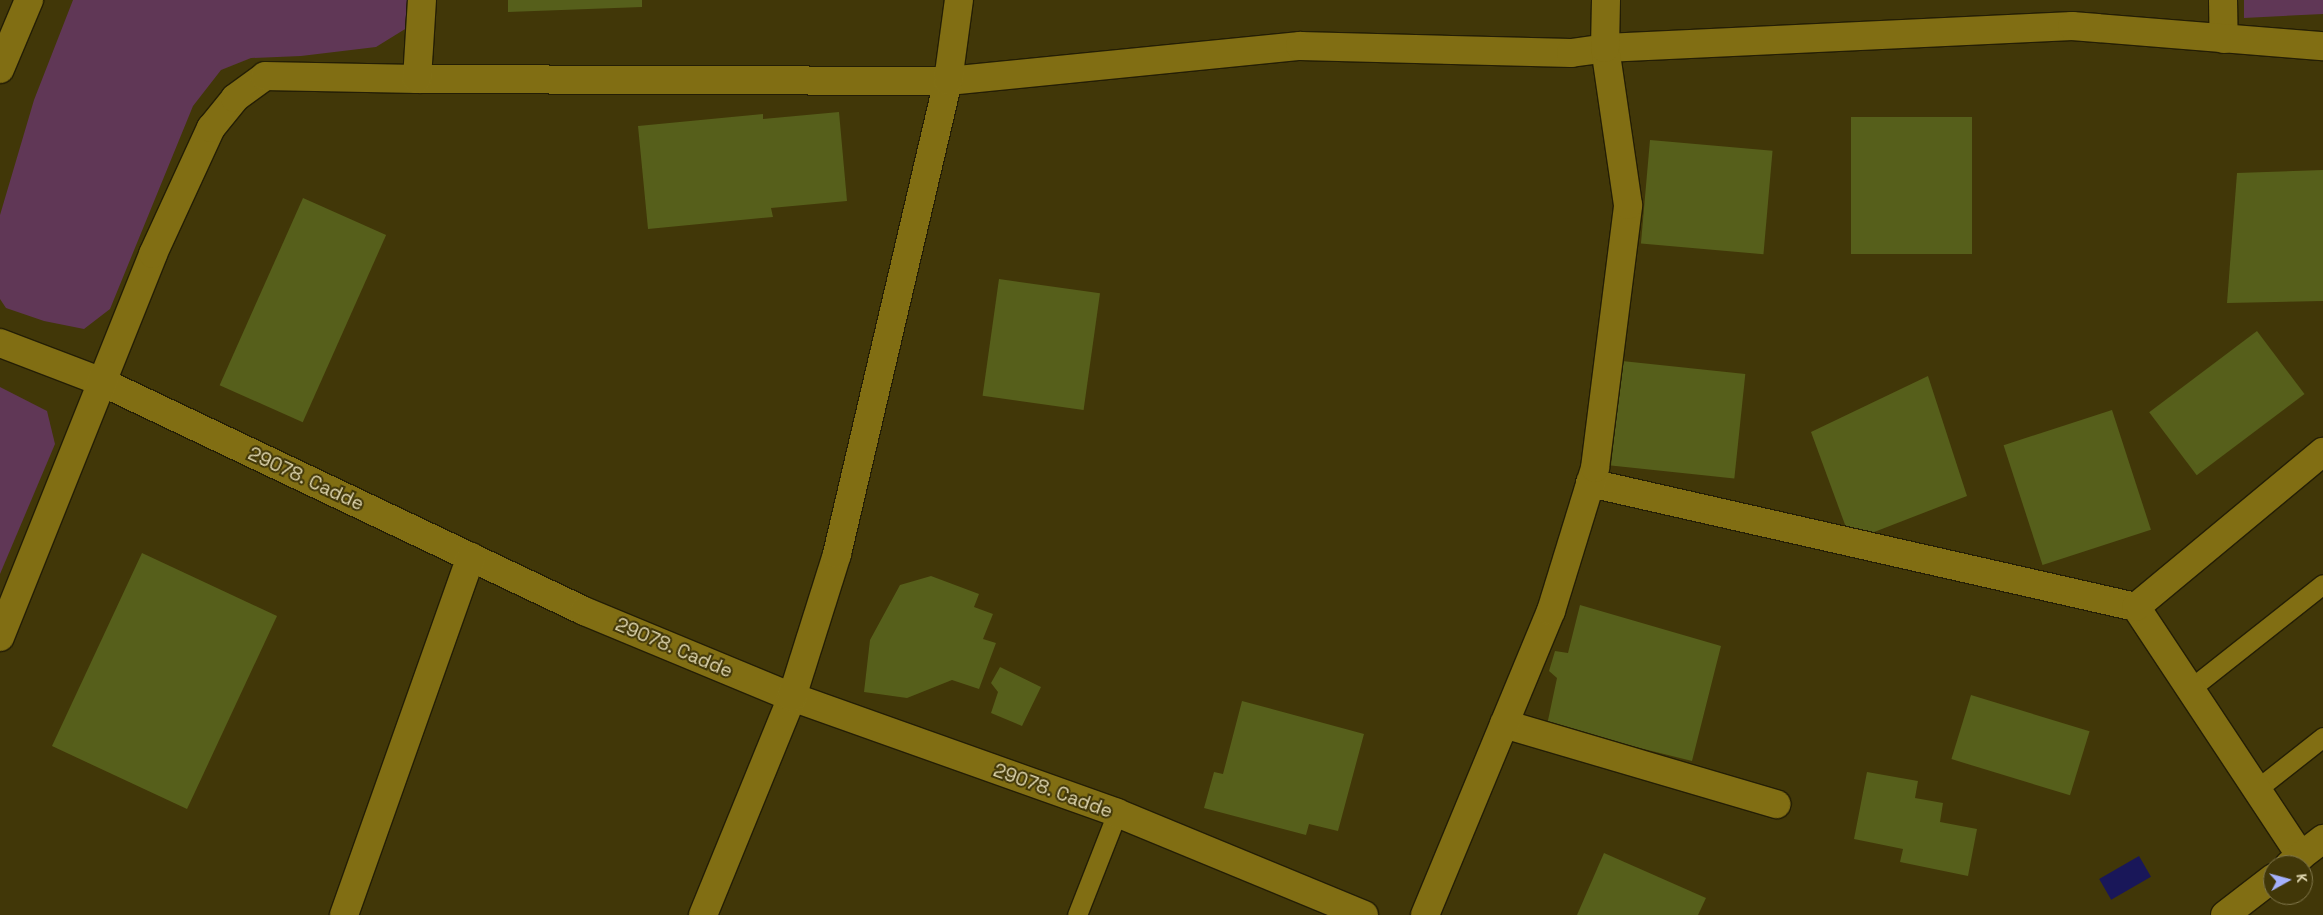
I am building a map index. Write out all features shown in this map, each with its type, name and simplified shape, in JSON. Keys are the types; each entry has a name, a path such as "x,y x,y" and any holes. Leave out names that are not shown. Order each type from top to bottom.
{"street":[{"path":"0,69 28,0"},
{"path":"417,79 422,0"},
{"path":"703,915 792,697 837,554 948,81 959,0"},
{"path":"1425,915 1551,611 1595,468 1628,205 1604,48 1606,0"},
{"path":"2224,0 2224,39"},
{"path":"0,637 153,254 207,137 235,98 265,76 417,79 948,81 1300,46 1571,53 1604,48 2072,26 2323,46"},
{"name":"29078. Cadde","path":"0,343 102,382 584,611 792,697 1117,813 1364,915"},
{"path":"2136,607 2323,452"},
{"path":"1590,483 2136,607 2257,788 2292,855"},
{"path":"344,915 471,557"},
{"path":"1504,724 1776,804"},
{"path":"2302,855 2323,839"},
{"path":"2225,915 2263,886"}],"lane":[{"path":"2190,689 2323,584"},
{"path":"2257,788 2323,737"},
{"path":"1077,915 1117,813"}],"shaded area":[{"path":"73,0 411,0 410,26 376,47 301,56 251,58 221,70 193,106 110,309 84,329 44,321 6,308 0,299 0,215 34,100"},
{"path":"2244,0 2323,0 2323,14 2244,18"},
{"path":"0,387 47,411 55,444 0,574"},
{"path":"2139,856 2151,877 2111,900 2099,879"}],"building":[{"path":"508,0 642,0 642,7 508,12"},
{"path":"839,112 847,201 771,208 773,217 648,229 638,126 763,114 763,119"},
{"path":"1851,117 1972,117 1972,254 1851,254"},
{"path":"1650,140 1773,151 1763,254 1641,244"},
{"path":"2323,170 2323,301 2227,303 2237,173"},
{"path":"303,198 386,235 303,422 220,385"},
{"path":"999,279 1100,293 1084,410 983,396"},
{"path":"2257,331 2305,394 2197,475 2149,412"},
{"path":"1622,361 1745,374 1734,478 1611,465"},
{"path":"1928,376 1967,496 1851,541 1811,432"},
{"path":"2112,410 2151,530 2043,565 2004,445"},
{"path":"142,553 277,616 187,809 52,746"},
{"path":"931,576 979,594 974,607 993,614 983,639 996,643 979,689 952,680 907,698 864,692 870,640 900,585"},
{"path":"1580,605 1721,646 1692,761 1547,725 1557,678 1549,671 1555,651 1568,653"},
{"path":"1000,667 1041,687 1022,726 991,713 998,692 991,683"},
{"path":"1971,695 2090,731 2070,795 1951,759"},
{"path":"1242,701 1364,734 1338,831 1309,824 1306,835 1204,808 1214,772 1223,774"},
{"path":"1867,772 1918,781 1915,798 1943,803 1940,822 1977,829 1968,876 1900,862 1903,849 1854,839"},
{"path":"1604,853 1706,898 1698,915 1577,915"}]}
